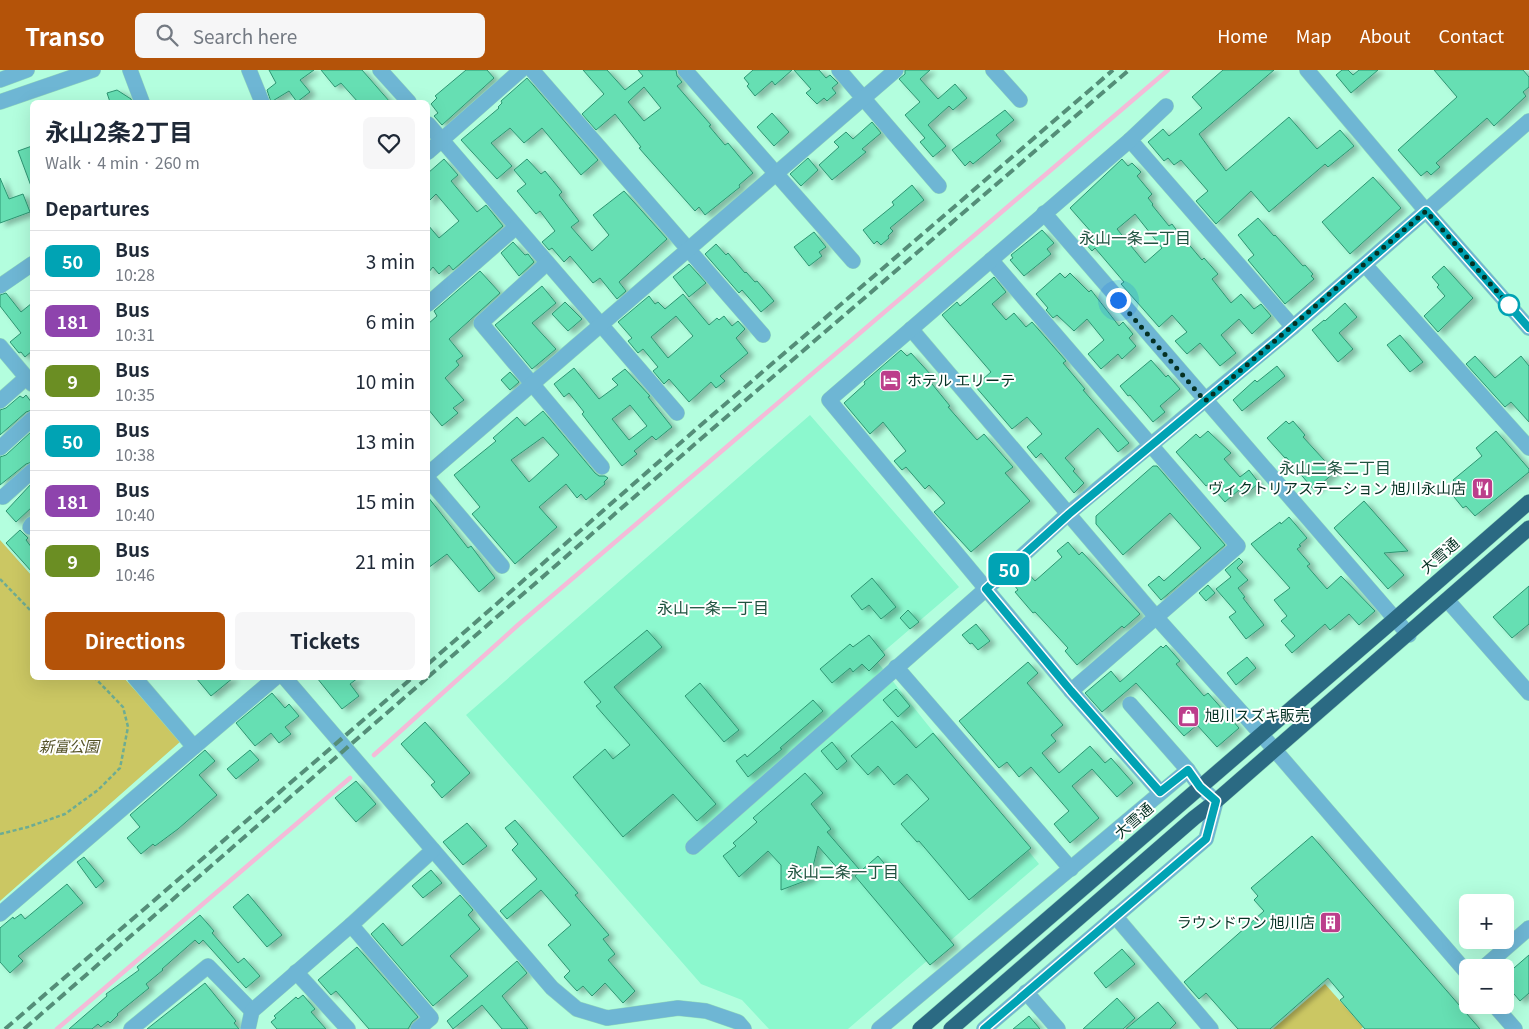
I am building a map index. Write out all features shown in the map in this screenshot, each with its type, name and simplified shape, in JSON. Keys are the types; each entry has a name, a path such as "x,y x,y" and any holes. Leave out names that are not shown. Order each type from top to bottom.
{"highway":[{"name":"大雪通","path":"920,1029 1529,502"},
{"path":"951,1029 1409,635 1529,528"}],"street":[{"path":"0,80 27,70"},
{"path":"0,102 93,70"},
{"path":"130,70 141,100"},
{"path":"249,70 261,100"},
{"path":"380,70 406,100"},
{"path":"430,150 521,70"},
{"path":"532,70 763,335"},
{"path":"686,70 853,261"},
{"path":"839,70 939,186"},
{"path":"430,472 896,70"},
{"path":"993,70 1020,100"},
{"path":"1307,70 1426,211 1529,328"},
{"path":"1160,792 1071,691 829,400 1130,140 1166,106"},
{"path":"693,847 1069,514 1365,265 1529,121"},
{"path":"430,126 676,413"},
{"path":"1130,140 1292,327"},
{"path":"1044,213 1409,635"},
{"path":"430,302 516,226"},
{"path":"991,260 1238,546 1071,691"},
{"path":"547,263 481,323 602,467"},
{"path":"0,286 30,265"},
{"path":"1365,265 1529,448"},
{"path":"911,329 1156,617 1261,734 1459,964"},
{"path":"0,346 30,381 0,401"},
{"path":"0,448 30,421"},
{"path":"3,497 30,473"},
{"path":"430,481 502,566"},
{"path":"1448,600 1529,693"},
{"path":"896,667 1071,869"},
{"path":"138,680 194,747"},
{"path":"0,914 273,680"},
{"path":"287,680 552,988 577,1009 607,1018 678,1008 706,1011 738,1022 744,1029"},
{"path":"984,1029 1206,839 1216,801 1200,787 1188,770 1130,704"},
{"path":"879,1029 1188,770"},
{"path":"248,1029 252,1011 351,925 433,850"},
{"path":"1115,916 1211,1029"},
{"path":"351,925 431,1018 418,1029"},
{"path":"1493,959 1529,928"},
{"path":"131,1029 208,966 252,1011"},
{"path":"296,972 348,1029"},
{"path":"1026,992 1058,1029"},
{"path":"1502,1014 1515,1029"}],"path":[{"path":"0,578 30,610"},
{"path":"0,834 28,828 65,814 98,790 120,768 128,727 123,707 97,680"}],"shaded area":[{"path":"810,415 959,587 875,659 1039,864 848,1029 769,1029 742,1000 701,984 466,715"}],"green space":[{"name":"新富公園","path":"0,540 30,574 30,680 126,680 181,741 0,901"},
{"path":"1325,984 1363,1027 1361,1029 1273,1029"}],"building":[{"path":"269,70 314,70 300,80 310,92 300,100 296,100 289,91 274,100 270,100 267,90 276,83"},
{"path":"321,70 362,70 388,100 356,100 341,83 335,87"},
{"path":"466,70 487,70 494,78 442,125 434,116 438,113 431,104 437,98 435,96"},
{"path":"583,70 607,70 625,90 643,76 638,70 676,70 677,76 682,82 677,86 711,125 709,126 725,145 728,143 753,173 739,185 740,187 705,215 699,207 695,211 639,148 641,147 615,114 596,130 582,114 604,94","holes":["644,87 661,108 644,121 628,102"]},
{"path":"753,70 792,70 775,85 772,81 755,96 747,86 749,84 744,78"},
{"path":"794,70 819,70 826,78 830,75 838,83 832,88 836,93 827,101 824,98 817,104 806,93 811,89"},
{"path":"905,70 930,70 920,79 938,99 955,84 967,98 953,110 949,106 928,125 946,146 933,157 920,142 925,138 905,115 920,102 899,79 905,74"},
{"path":"1223,70 1274,70 1199,134 1226,171 1289,117 1317,149 1340,130 1354,146 1328,167 1325,164 1269,212 1251,191 1216,224 1196,201 1208,191 1181,160 1174,165 1168,158 1164,161 1148,142 1163,129 1169,136 1202,108 1192,97"},
{"path":"1342,70 1348,70 1353,75 1359,70 1378,70 1351,93 1336,75"},
{"path":"1434,70 1523,70 1529,77 1529,87 1523,92 1526,96 1494,126 1487,118 1436,163 1440,167 1431,175 1427,171 1421,176 1398,150 1457,97"},
{"path":"527,78 598,160 581,175 542,128 524,143 510,128 491,143 512,166 497,179 461,140 499,108 502,103 501,101"},
{"path":"117,90 131,100 109,100 107,93"},
{"path":"1005,110 1014,120 996,135 1001,141 973,164 970,161 965,166 952,150"},
{"path":"772,113 789,132 774,146 757,127"},
{"path":"872,122 881,133 862,149 866,152 832,180 819,165 839,147 834,142 846,132 853,139"},
{"path":"30,147 30,183 18,151"},
{"path":"808,158 818,170 801,186 790,174"},
{"path":"444,159 458,175 451,181 477,212 486,205 503,226 453,270 449,265 439,274 433,267 430,271 430,227 439,238 459,221 436,194 430,200 430,171"},
{"path":"527,159 541,174 545,171 562,192 559,195 579,221 571,227 592,251 609,235 593,215 624,191 667,239 619,282 626,291 617,299 600,278 593,283 570,256 564,262 552,248 549,250 542,242 555,231 540,211 536,214 517,191 526,184 514,170"},
{"path":"1122,159 1128,166 1132,163 1141,172 1137,176 1152,194 1148,198 1152,205 1169,226 1172,224 1202,260 1204,258 1218,274 1212,279 1231,303 1241,294 1254,309 1261,304 1271,316 1252,334 1239,319 1221,335 1236,353 1220,366 1200,343 1187,354 1175,341 1187,332 1172,315 1159,327 1121,284 1124,282 1095,248 1092,251 1084,242 1093,234 1070,208","holes":["1135,214 1162,248 1145,263 1117,229"]},
{"path":"1373,177 1401,208 1350,254 1322,222"},
{"path":"0,178 9,199 23,194 30,212 0,223"},
{"path":"912,185 924,200 890,228 893,231 888,236 889,238 881,245 877,241 874,244 863,230 894,205 892,202"},
{"path":"1258,218 1303,266 1305,265 1313,274 1311,276 1314,279 1285,304 1248,260 1254,255 1238,235"},
{"path":"1042,230 1054,243 1047,249 1051,254 1024,276 1010,260 1013,258 1011,255"},
{"path":"814,232 826,247 819,252 822,256 809,266 794,247"},
{"path":"513,242 525,255 528,254 534,262 519,276 501,253"},
{"path":"716,244 726,255 728,253 745,273 755,282 757,281 774,301 761,312 742,290 739,293 705,254"},
{"path":"689,264 706,283 689,297 673,277"},
{"path":"1444,266 1473,298 1438,332 1424,316 1445,296 1437,287 1439,285 1432,277"},
{"path":"480,271 500,293 449,339 463,356 456,361 459,365 445,378 464,400 453,408 458,413 442,426 430,411 430,322 437,316 434,311"},
{"path":"1060,273 1065,278 1070,273 1089,292 1091,290 1119,326 1123,322 1133,334 1129,338 1136,346 1122,359 1118,354 1101,369 1088,354 1104,340 1087,319 1074,331 1057,315 1053,318 1046,310 1048,308 1036,294"},
{"path":"994,277 1006,292 992,304 1006,320 1014,313 1026,327 1032,322 1066,361 1063,363 1085,389 1083,390 1129,443 1118,452 1098,428 1065,458 1084,483 1074,493 1041,453 1036,458 1027,447 1042,434 1027,417 1012,429 975,386 991,372 942,315 957,302 960,306"},
{"path":"542,286 556,303 532,323 556,349 532,369 495,325"},
{"path":"6,293 21,312 30,305 30,353 25,357 10,342 21,333 0,306 0,295"},
{"path":"683,294 709,325 717,318 719,320 724,316 732,326 738,321 745,329 736,338 748,353 720,376 725,381 716,388 711,382 689,402 669,379 664,384 653,371 658,367 643,349 638,353 628,341 632,338 618,322 649,296 655,304 658,302 665,309","holes":["676,316 693,336 668,358 651,337"]},
{"path":"565,302 582,319 568,331 552,314"},
{"path":"1345,303 1357,317 1339,333 1353,349 1338,362 1312,330"},
{"path":"1400,335 1423,362 1410,372 1387,345"},
{"path":"901,350 907,356 911,353 932,376 928,379 950,406 948,407 977,440 984,434 1013,467 1005,473 1030,501 971,552 934,512 945,503 929,485 925,489 906,467 902,470 894,461 906,451 883,422 870,434 844,403 865,384 864,382"},
{"path":"1475,356 1495,378 1521,356 1529,366 1529,422 1511,402 1505,407 1466,364"},
{"path":"1151,360 1180,389 1160,406 1165,412 1153,422 1120,386"},
{"path":"1277,366 1285,376 1242,411 1233,400 1255,380 1257,382"},
{"path":"574,368 599,399 618,385 612,379 625,369 650,396 648,397 672,427 656,440 652,436 634,451 637,454 622,466 582,414 584,412 569,393 564,397 554,384","holes":["630,405 647,426 629,440 612,419"]},
{"path":"510,372 519,382 510,390 501,380"},
{"path":"26,395 30,400 30,411 0,435 0,410 6,408 20,396 23,398"},
{"path":"543,411 595,473 608,478 604,482 605,484 586,500 581,494 577,498 566,484 539,507 557,527 515,564 472,514 480,507 454,475 496,441 493,438 517,417 525,426","holes":["543,437 559,455 529,482 511,460"]},
{"path":"1286,421 1289,424 1293,421 1305,435 1303,437 1335,472 1314,490 1267,438"},
{"path":"1208,431 1231,453 1224,459 1240,477 1249,470 1259,483 1244,496 1239,490 1225,502 1209,484 1206,486 1176,452 1196,434 1200,438"},
{"path":"1496,431 1529,469 1529,472 1475,516 1466,506 1463,508 1450,492 1458,486 1453,480 1482,456 1476,448"},
{"path":"30,433 30,463 0,485 0,457 6,455"},
{"path":"1153,466 1157,466 1225,545 1161,600 1148,585 1159,576 1164,581 1201,548 1170,513 1123,555 1096,524 1096,516"},
{"path":"30,485 30,509 16,522 6,511"},
{"path":"430,500 468,548 471,546 495,578 479,592 447,554 430,567"},
{"path":"1364,501 1408,551 1384,553 1404,575 1388,589 1334,528"},
{"path":"1289,517 1307,538 1297,549 1310,564 1307,566 1327,589 1341,576 1375,611 1359,625 1349,614 1330,630 1325,624 1292,653 1285,645 1295,636 1281,621 1287,616 1274,600 1290,588 1251,544"},
{"path":"20,530 28,538 26,540 30,545 30,570 6,543"},
{"path":"1068,542 1079,555 1082,552 1140,614 1124,628 1122,626 1077,665 1065,651 1068,648 1015,592 1018,590 1014,585 1028,573 1035,581 1062,557 1057,551"},
{"path":"1239,558 1243,562 1237,568 1248,580 1238,588 1245,597 1243,598 1264,625 1246,639 1229,617 1236,612 1216,589 1231,577 1225,570"},
{"path":"872,578 896,607 881,619 869,605 862,610 851,596"},
{"path":"1208,585 1215,593 1206,601 1199,593"},
{"path":"1529,586 1529,624 1512,638 1493,617"},
{"path":"908,610 919,622 910,629 900,618"},
{"path":"976,624 990,641 978,650 962,635"},
{"path":"647,630 662,647 614,687 716,804 697,821 673,794 623,837 573,777 605,749 613,759 630,745 596,706 601,702 584,682"},
{"path":"869,635 885,655 869,671 862,664 853,672 850,668 832,683 820,669 850,644 853,647"},
{"path":"1166,645 1180,661 1176,664 1204,696 1208,693 1239,728 1217,747 1197,725 1184,736 1136,683 1102,712 1085,693 1111,671 1120,682 1161,646 1163,648"},
{"path":"1247,657 1256,668 1236,685 1227,673"},
{"path":"1028,662 1038,673 1027,683 1063,725 1051,735 1056,741 1042,753 1059,773 1090,746 1105,763 1111,758 1133,783 1117,797 1092,769 1072,786 1099,818 1070,843 1054,824 1069,811 1031,767 1019,777 1007,762 999,768 959,721"},
{"path":"198,680 231,680 211,696"},
{"path":"319,680 355,680 350,684 359,696 342,709"},
{"path":"700,683 739,730 724,742 685,696"},
{"path":"896,689 910,706 898,717 883,700"},
{"path":"272,693 285,708 289,704 299,716 285,727 291,734 279,743 271,733 255,746 236,723"},
{"path":"813,700 823,711 748,777 736,761 745,754 747,757"},
{"path":"892,721 916,748 933,733 1031,848 969,900 919,841 917,842 901,824 929,799 907,774 894,785 878,766 868,775 851,756"},
{"path":"425,722 470,773 442,798 431,785 435,782 401,744"},
{"path":"832,742 847,761 837,770 821,751"},
{"path":"205,750 215,761 199,775 217,795 178,829 155,846 153,844 141,854 127,838 140,827 130,815"},
{"path":"250,750 259,760 236,779 227,769"},
{"path":"805,773 823,793 811,804 831,829 827,832 859,869 847,879 818,846 810,879 781,890 781,865 768,851 739,877 723,856 736,846 733,843 757,822 753,818"},
{"path":"356,781 376,804 356,822 335,798"},
{"path":"515,820 578,893 575,895 609,935 603,939 615,954 608,960 635,991 623,1003 605,983 592,996 583,986 577,991 564,977 570,971 548,945 571,925 541,890 507,919 500,911 537,879 512,850 518,844 505,828"},
{"path":"467,823 487,846 463,865 443,842"},
{"name":"ラウンドワン 旭川店","path":"1312,836 1459,1005 1459,1014 1467,1014 1480,1029 1365,1029 1340,1000 1344,997 1328,978 1270,1029 1238,1029 1206,993 1199,999 1184,982 1264,911 1254,900 1258,896 1251,888"},
{"path":"878,856 954,945 930,965 855,876"},
{"path":"84,857 104,881 96,888 77,862"},
{"path":"431,870 442,883 423,898 412,886"},
{"path":"67,884 83,903 18,956 23,961 10,973 0,962 0,928 13,917 14,919 21,914 25,919"},
{"path":"248,894 282,935 267,947 233,907"},
{"path":"460,895 473,910 468,915 480,929 450,956 468,976 433,1006 371,934 383,923 402,946"},
{"path":"200,915 214,931 212,933 238,963 244,958 260,976 246,988 203,940 199,944 195,940 146,984 149,988 117,1014 110,1023 108,1021 101,1027 98,1024 92,1029 69,1029 107,996 106,994 139,970 137,967"},
{"path":"357,947 418,1017 408,1029 369,1029 336,991 331,995 318,980"},
{"path":"1122,949 1135,964 1106,988 1094,973"},
{"path":"1529,955 1529,993 1520,1001 1514,994 1514,968"},
{"path":"517,961 527,973 502,996 528,1029 502,1029 482,1005 453,1029 447,1021"},
{"path":"205,983 236,1021 234,1023 239,1029 147,1029"},
{"path":"303,995 315,1009 311,1012 326,1029 277,1029 271,1022 276,1018 274,1016 296,997 298,999"},
{"path":"1117,998 1135,1018 1123,1029 1083,1029"},
{"path":"1158,1002 1176,1023 1170,1029 1126,1029"},
{"path":"1029,1016 1040,1029 1013,1029"}],"waterway":[{"path":"374,755 518,625 1168,70"},
{"path":"57,1029 350,778"}],"railway":[{"path":"430,662 694,431 1113,70"},
{"path":"430,675 1129,70"},
{"path":"5,1029 410,680"},
{"path":"24,1029 425,680"}],"bus line":[{"name":"50","path":"984,1029 1206,839 1216,801 1200,787 1188,770 1160,792 1071,691 986,589 1069,514 1278,340 1426,211 1529,328"}],"place":[{"name":"ホテル エリーテ","path":"891,381"},
{"name":"ヴィクトリアステーション 旭川永山店","path":"1482,489"},
{"name":"旭川スズキ販売","path":"1189,716"},
{"name":"ラウンドワン 旭川店","path":"1331,923"}],"district":[{"name":"永山一条二丁目","path":"1135,238"},
{"name":"永山二条二丁目","path":"1335,468"},
{"name":"永山一条一丁目","path":"713,608"},
{"name":"永山二条一丁目","path":"843,872"}],"route":[{"path":"1118,300 1205,401 1426,211 1509,305"}]}
